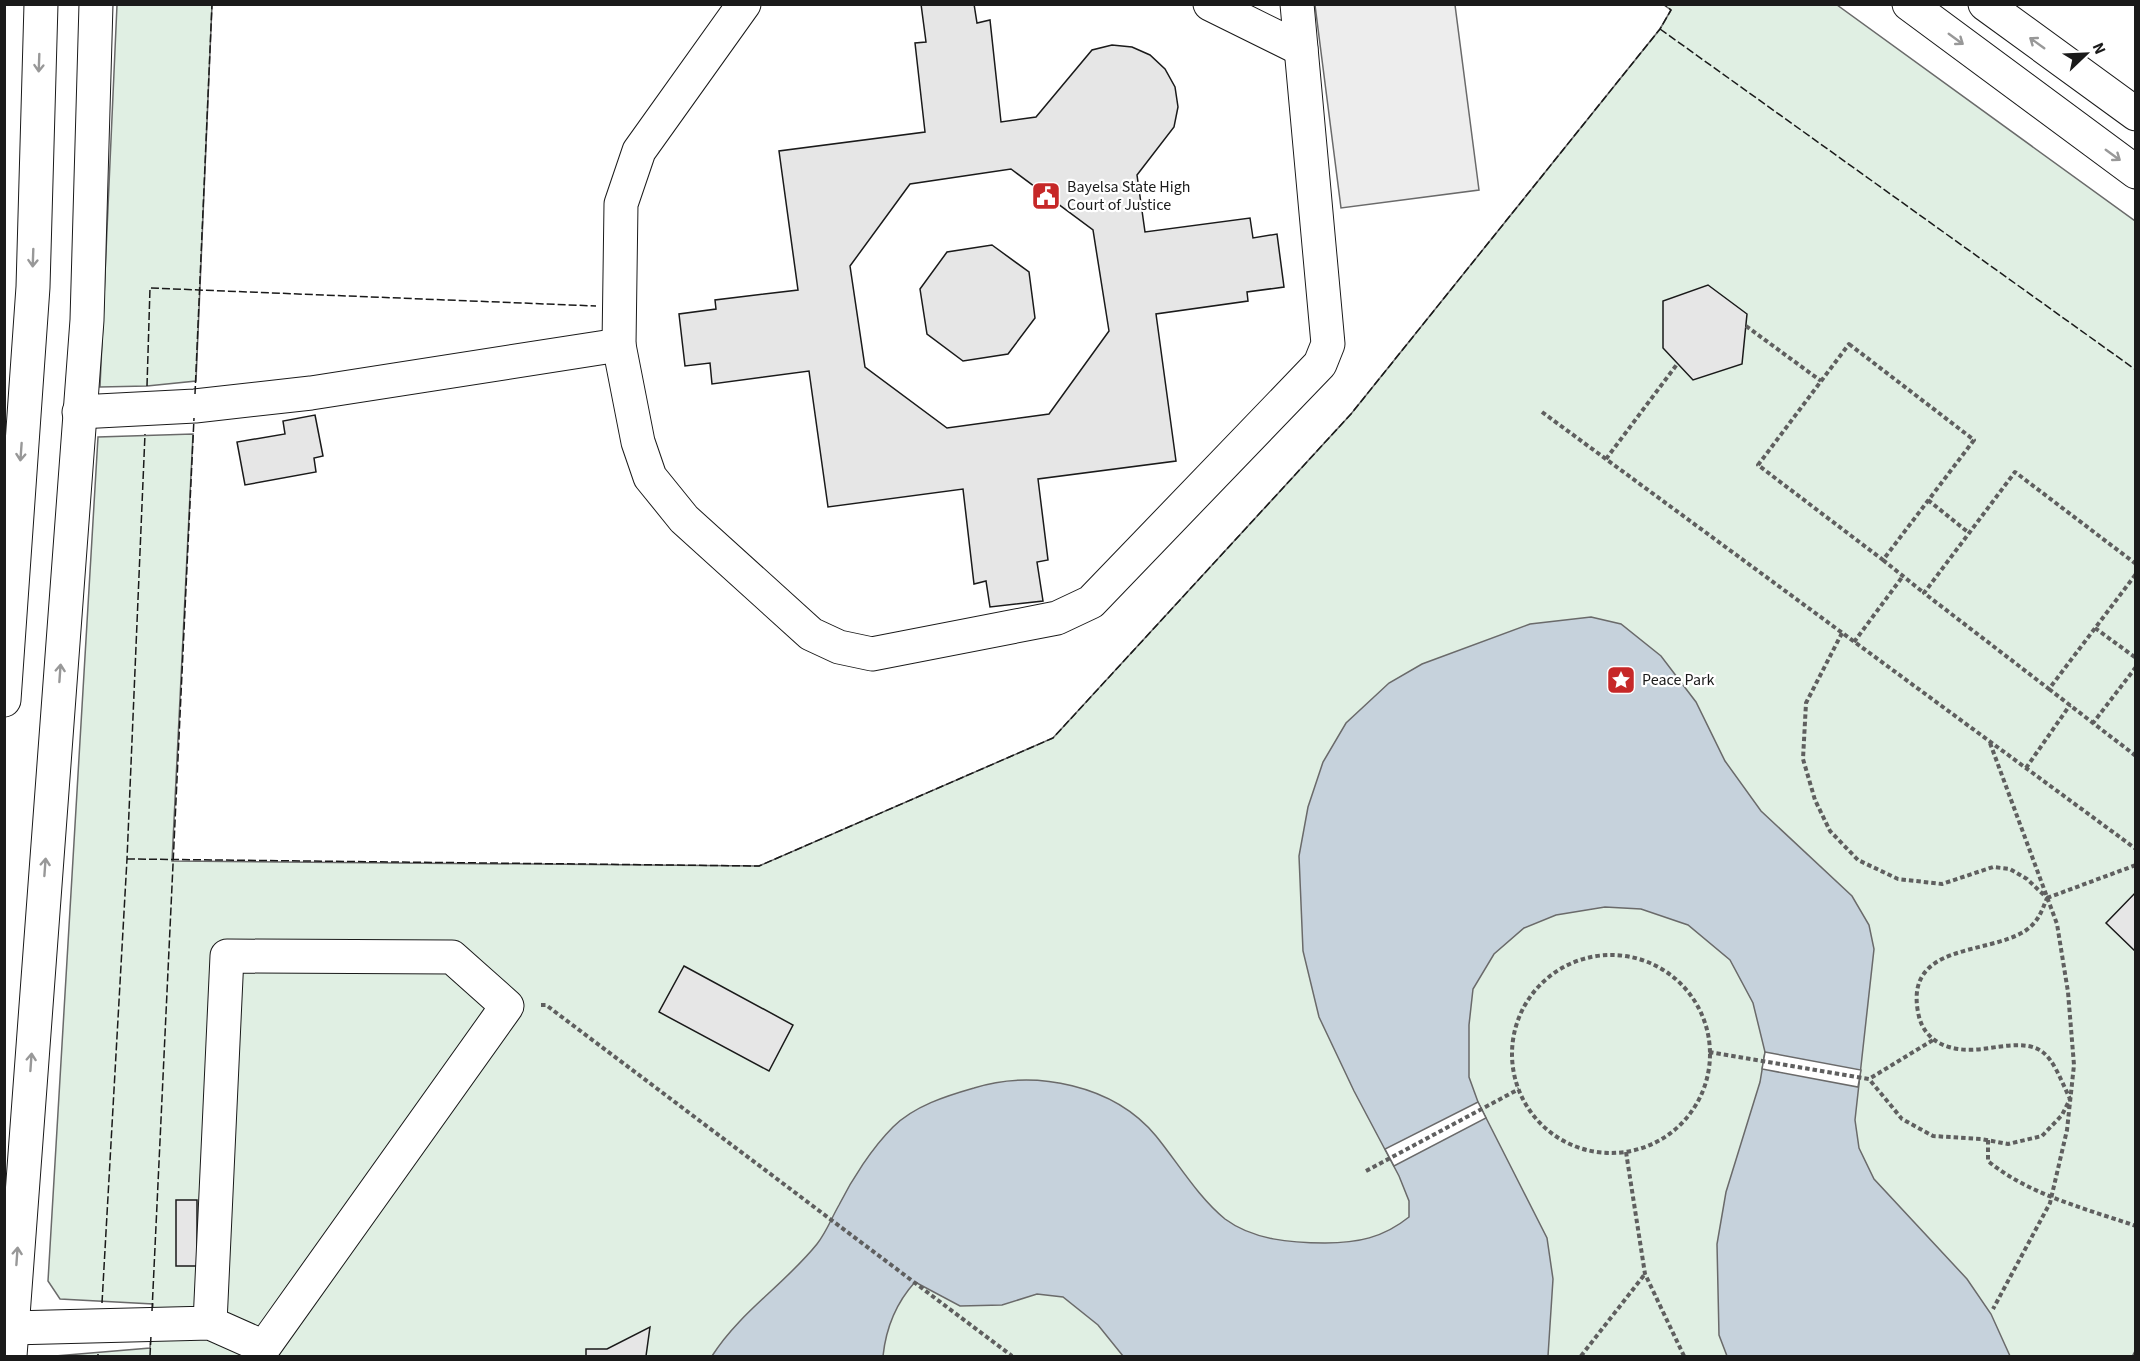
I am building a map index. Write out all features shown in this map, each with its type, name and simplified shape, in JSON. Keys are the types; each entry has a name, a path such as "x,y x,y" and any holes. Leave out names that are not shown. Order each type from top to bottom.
{"main road":[{"path":"4,700 33,287 41,4"},
{"path":"96,4 87,320 10,1342 210,1323 264,1347 507,1006 452,957 227,956 210,1323"},
{"path":"744,4 639,151 621,204 619,345 638,442 650,477 684,519 811,634 839,647 872,654 1057,618 1091,602 1320,364 1328,344 1298,4"},
{"path":"1210,4 1301,49"},
{"path":"1909,4 2136,172"},
{"path":"1985,4 2136,114"},
{"path":"79,412 195,406 311,393 619,345"}],"path":[{"path":"1746,326 1821,381"},
{"path":"1882,560 1974,440 1849,344 1758,465 2136,756"},
{"path":"1606,459 1678,363"},
{"path":"1542,412 2136,849"},
{"path":"1924,592 2015,472 2136,564"},
{"path":"1928,500 1969,533"},
{"path":"2049,689 2136,574"},
{"path":"1854,642 1903,576"},
{"path":"2095,628 2136,658"},
{"path":"1842,633 1806,703 1803,759 1815,800 1830,831 1858,860 1898,879 1942,884 1993,867 2010,869 2027,879 2047,898"},
{"path":"2093,723 2136,667"},
{"path":"2026,768 2070,705"},
{"path":"1990,742 2057,924 2068,992 2074,1065 2067,1130 2052,1196 1993,1309"},
{"path":"2070,1099 2056,1067 2041,1048 2029,1043 1977,1050 1951,1048 1932,1040 1920,1025 1916,1004 1921,978 1939,959 1968,948 2007,940 2022,932 2037,922 2047,898 2136,865"},
{"path":"1594,955 1626,955 1657,966 1682,985 1701,1013 1710,1046 1709,1052 1707,1080 1693,1110 1670,1135 1640,1150 1626,1152 1607,1154 1574,1147 1545,1129 1525,1104 1513,1074 1512,1043 1520,1012 1538,985 1564,966 1594,955"},
{"path":"507,1006 546,1005 1012,1356"},
{"path":"1869,1080 1932,1040"},
{"path":"1709,1052 1869,1080 1902,1119 1933,1136 1988,1140 2008,1144 2042,1136 2062,1115 2070,1099"},
{"path":"1366,1171 1519,1089"},
{"path":"1988,1140 1988,1161 2002,1173 2052,1196 2136,1227"},
{"path":"1626,1152 1645,1274 1684,1356"},
{"path":"1581,1356 1645,1274"},
{"path":"2134,1356 2136,1352"}],"green space":[{"path":"117,5 212,5 196,381 147,386 100,387"},
{"name":"Peace Park","path":"1664,5 1837,5 2135,221 2135,1356 55,1356 150,1348 153,1304 60,1299 48,1281 98,437 193,434 172,861 759,866 1053,738 1351,414 1660,29 1671,10"}],"shaded area":[{"path":"1315,5 1455,5 1479,190 1341,208"},
{"path":"1591,617 1621,624 1661,656 1696,702 1725,761 1761,811 1852,896 1869,925 1874,949 1855,1120 1859,1148 1874,1179 1967,1279 1991,1314 2010,1356 1727,1356 1719,1335 1717,1244 1726,1192 1760,1082 1765,1052 1753,1003 1730,960 1688,925 1641,909 1605,907 1556,915 1524,928 1494,954 1473,989 1469,1025 1469,1077 1478,1102 1547,1238 1553,1279 1548,1356 1123,1356 1098,1325 1063,1297 1037,1294 1002,1305 960,1306 915,1282 902,1298 893,1316 883,1356 712,1356 723,1340 749,1312 817,1244 856,1174 893,1127 911,1113 942,1098 998,1083 1022,1080 1047,1081 1096,1093 1118,1104 1139,1119 1156,1136 1215,1210 1236,1226 1260,1236 1299,1242 1348,1242 1369,1238 1389,1230 1409,1217 1409,1201 1399,1176 1354,1091 1319,1017 1303,951 1299,856 1308,807 1323,762 1346,723 1389,683 1422,664 1530,624"}],"pier":[{"path":"1765,1052 1861,1070 1858,1087 1762,1069"},
{"path":"1478,1102 1486,1118 1394,1166 1385,1149"}],"building":[{"path":"921,4 974,4 977,23 990,20 1001,122 1036,117 1092,50 1112,45 1132,47 1150,55 1165,69 1175,87 1178,107 1174,127 1137,175 1145,232 1250,218 1253,238 1277,234 1284,287 1247,292 1248,301 1156,314 1176,461 1038,479 1048,560 1037,562 1043,601 990,607 986,581 974,584 963,489 828,507 809,371 712,384 710,363 685,366 679,314 716,309 715,300 798,290 779,151 925,132 915,43 926,42","holes":["1011,169 1093,230 1109,331 1049,414 947,428 865,367 850,266 910,184"]},
{"path":"992,245 1029,272 1035,318 1008,354 963,361 927,334 920,289 947,252"},
{"path":"1708,285 1747,314 1742,364 1693,380 1663,348 1663,301"},
{"path":"315,415 323,456 314,458 316,472 245,485 237,442 285,434 283,421"},
{"path":"2136,892 2136,952 2106,923"},
{"path":"684,966 793,1025 769,1071 659,1012"},
{"path":"176,1200 197,1200 197,1266 176,1266"},
{"path":"650,1327 646,1356 586,1356 586,1349 607,1349"}],"fence":[{"path":"195,394 212,4"},
{"path":"127,859 759,866 1053,738 1351,414 1660,29 1671,10 1664,4"},
{"path":"1660,29 2136,370"},
{"path":"147,386 150,288 596,306"},
{"path":"152,1311 194,418"},
{"path":"102,1303 127,859 145,434"},
{"path":"150,1356 151,1335"}],"place":[{"name":"Bayelsa State High Court of Justice","path":"1046,196"},
{"name":"Peace Park","path":"1621,680"}]}
